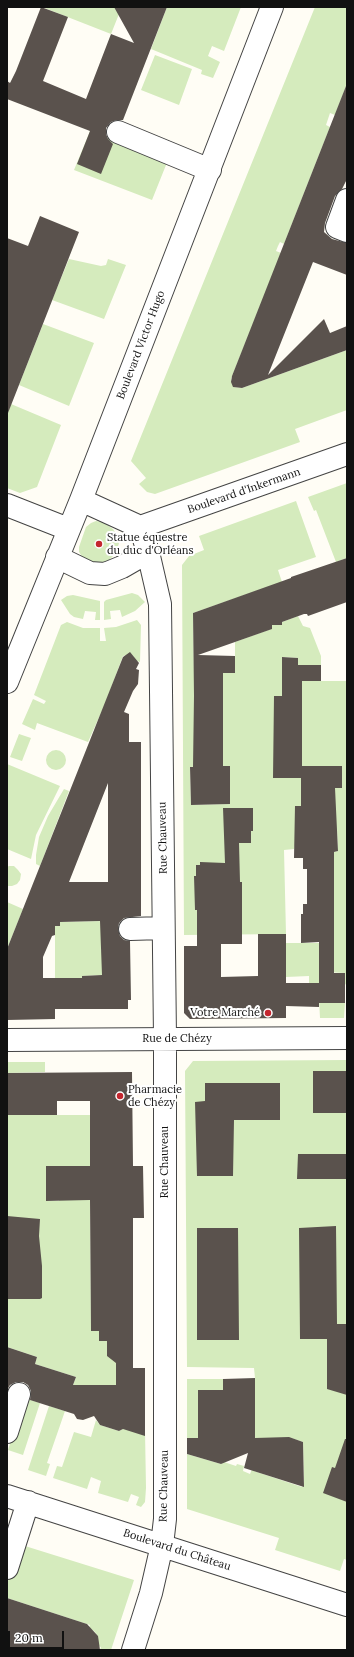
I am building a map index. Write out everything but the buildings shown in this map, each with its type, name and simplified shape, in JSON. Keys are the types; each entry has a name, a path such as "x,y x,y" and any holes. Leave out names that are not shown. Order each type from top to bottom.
{"street":[{"name":"Boulevard Victor Hugo","path":"7,681 81,500 272,7"},
{"path":"118,132 210,170"},
{"path":"347,200 337,227 347,231"},
{"name":"Boulevard d'Inkermann","path":"140,527 347,454"},
{"path":"81,500 140,527"},
{"path":"7,505 68,529"},
{"name":"Rue Chauveau","path":"133,1650 151,1593 162,1545 165,1519 165,1038 160,604 148,552 140,527"},
{"path":"57,558 90,573 105,574 122,567 148,552"},
{"path":"130,929 164,928"},
{"name":"Rue de Chézy","path":"7,1040 347,1038"},
{"path":"7,1432 19,1394"},
{"path":"7,1541 18,1500"},
{"path":"7,1568 18,1500"},
{"name":"Boulevard du Château","path":"18,1500 347,1605"}],"green space":[{"path":"42,7 116,7 119,14 111,34"},
{"path":"167,7 241,7 224,51 212,46 208,56 220,62 213,78 201,74 202,70 151,49"},
{"path":"315,7 347,7 347,84 335,115 330,113 326,125 330,127 284,244 280,242 276,251 281,253 231,379 234,387 242,388 347,350 347,410 295,429 300,442 155,494 147,492 139,484 146,478 131,461"},
{"path":"155,55 192,69 179,105 141,90"},
{"path":"90,131 168,160 152,200 74,170"},
{"path":"69,259 101,266 106,265 108,259 126,265 104,319 52,300"},
{"path":"43,324 94,343 69,406 19,385"},
{"path":"11,404 61,425 37,487 20,493 7,488 7,415"},
{"path":"347,483 347,558 336,562 316,510 314,511 308,497"},
{"path":"296,501 316,557 278,570 282,582 193,613 194,673 235,673 235,642 271,629 272,625 282,625 282,622 298,616 303,626 310,628 321,656 321,665 298,665 298,658 282,657 282,681 347,681 347,982 345,985 344,973 325,972 334,953 334,852 338,851 337,829 335,828 335,788 342,788 342,766 302,766 302,816 294,849 284,850 286,934 184,935 182,565 189,556 204,550 199,536","holes":["230,766 230,804 191,805 190,767"]},
{"path":"96,521 103,522 113,529 117,535 119,543 116,553 109,560 101,563 92,562 83,558 79,552 79,547 86,527"},
{"path":"132,593 138,595 145,602 135,611 122,617 120,610 110,611 111,619 104,620 104,602 106,600"},
{"path":"73,595 100,601 100,620 95,620 96,612 85,611 83,619 74,617 70,614 61,600 67,596"},
{"path":"137,620 141,625 140,662 134,660 134,657 131,654 123,656 105,704 88,742 37,723 35,730 22,724 33,699 44,704 46,701 34,695 61,625 67,622 83,628 100,628 100,641 106,641 104,628 116,627"},
{"path":"19,734 31,738 22,761 10,757"},
{"path":"56,750 63,753 66,760 63,767 56,770 49,767 46,760 49,753"},
{"path":"7,764 60,786 36,835 31,859 7,849"},
{"path":"64,789 69,791 40,866 36,864 39,837 48,816"},
{"path":"14,866 21,874 20,880 17,884 12,886 7,886 7,867"},
{"path":"7,902 23,909 7,949"},
{"path":"103,921 101,951 103,951 103,975 83,976 82,978 55,978 55,926 60,926 60,922"},
{"path":"286,943 319,943 319,983 309,983 309,976 286,977"},
{"path":"319,999 324,1003 345,1003 344,1018 320,1018"},
{"path":"347,1060 347,1560 344,1559 340,1571 275,1550 279,1538 187,1509 187,1454 221,1464 224,1462 236,1466 237,1464 244,1466 243,1471 250,1474 252,1469 254,1471 302,1487 304,1483 303,1442 291,1438 223,1438 255,1378 254,1368 187,1367 185,1071 193,1061"},
{"path":"7,1062 45,1062 45,1072 7,1073"},
{"path":"7,1115 90,1115 90,1166 46,1166 46,1201 59,1201 59,1182 90,1196 91,1331 99,1331 99,1341 112,1341 116,1359 116,1385 73,1385 76,1377 35,1364 37,1357 7,1347"},
{"path":"187,1379 223,1379 223,1390 198,1390 198,1438 187,1438"},
{"path":"24,1398 40,1403 23,1455 8,1450"},
{"path":"49,1406 65,1411 47,1463 50,1464 46,1476 28,1470"},
{"path":"96,1420 100,1425 119,1431 123,1429 145,1431 146,1488 145,1502 141,1507 136,1505 139,1497 131,1494 128,1502 98,1493 101,1481 91,1477 87,1489 53,1478 57,1466 62,1467 74,1432 91,1437"},
{"path":"25,1546 134,1580 111,1650 100,1650 101,1647 98,1646 98,1636 89,1628 90,1625 7,1598 7,1584 17,1554"}],"place":[{"name":"Statue équestre du duc d'Orléans","path":"99,544"},
{"name":"Votre Marché","path":"268,1013"},
{"name":"Pharmacie de Chézy","path":"120,1096"}]}
